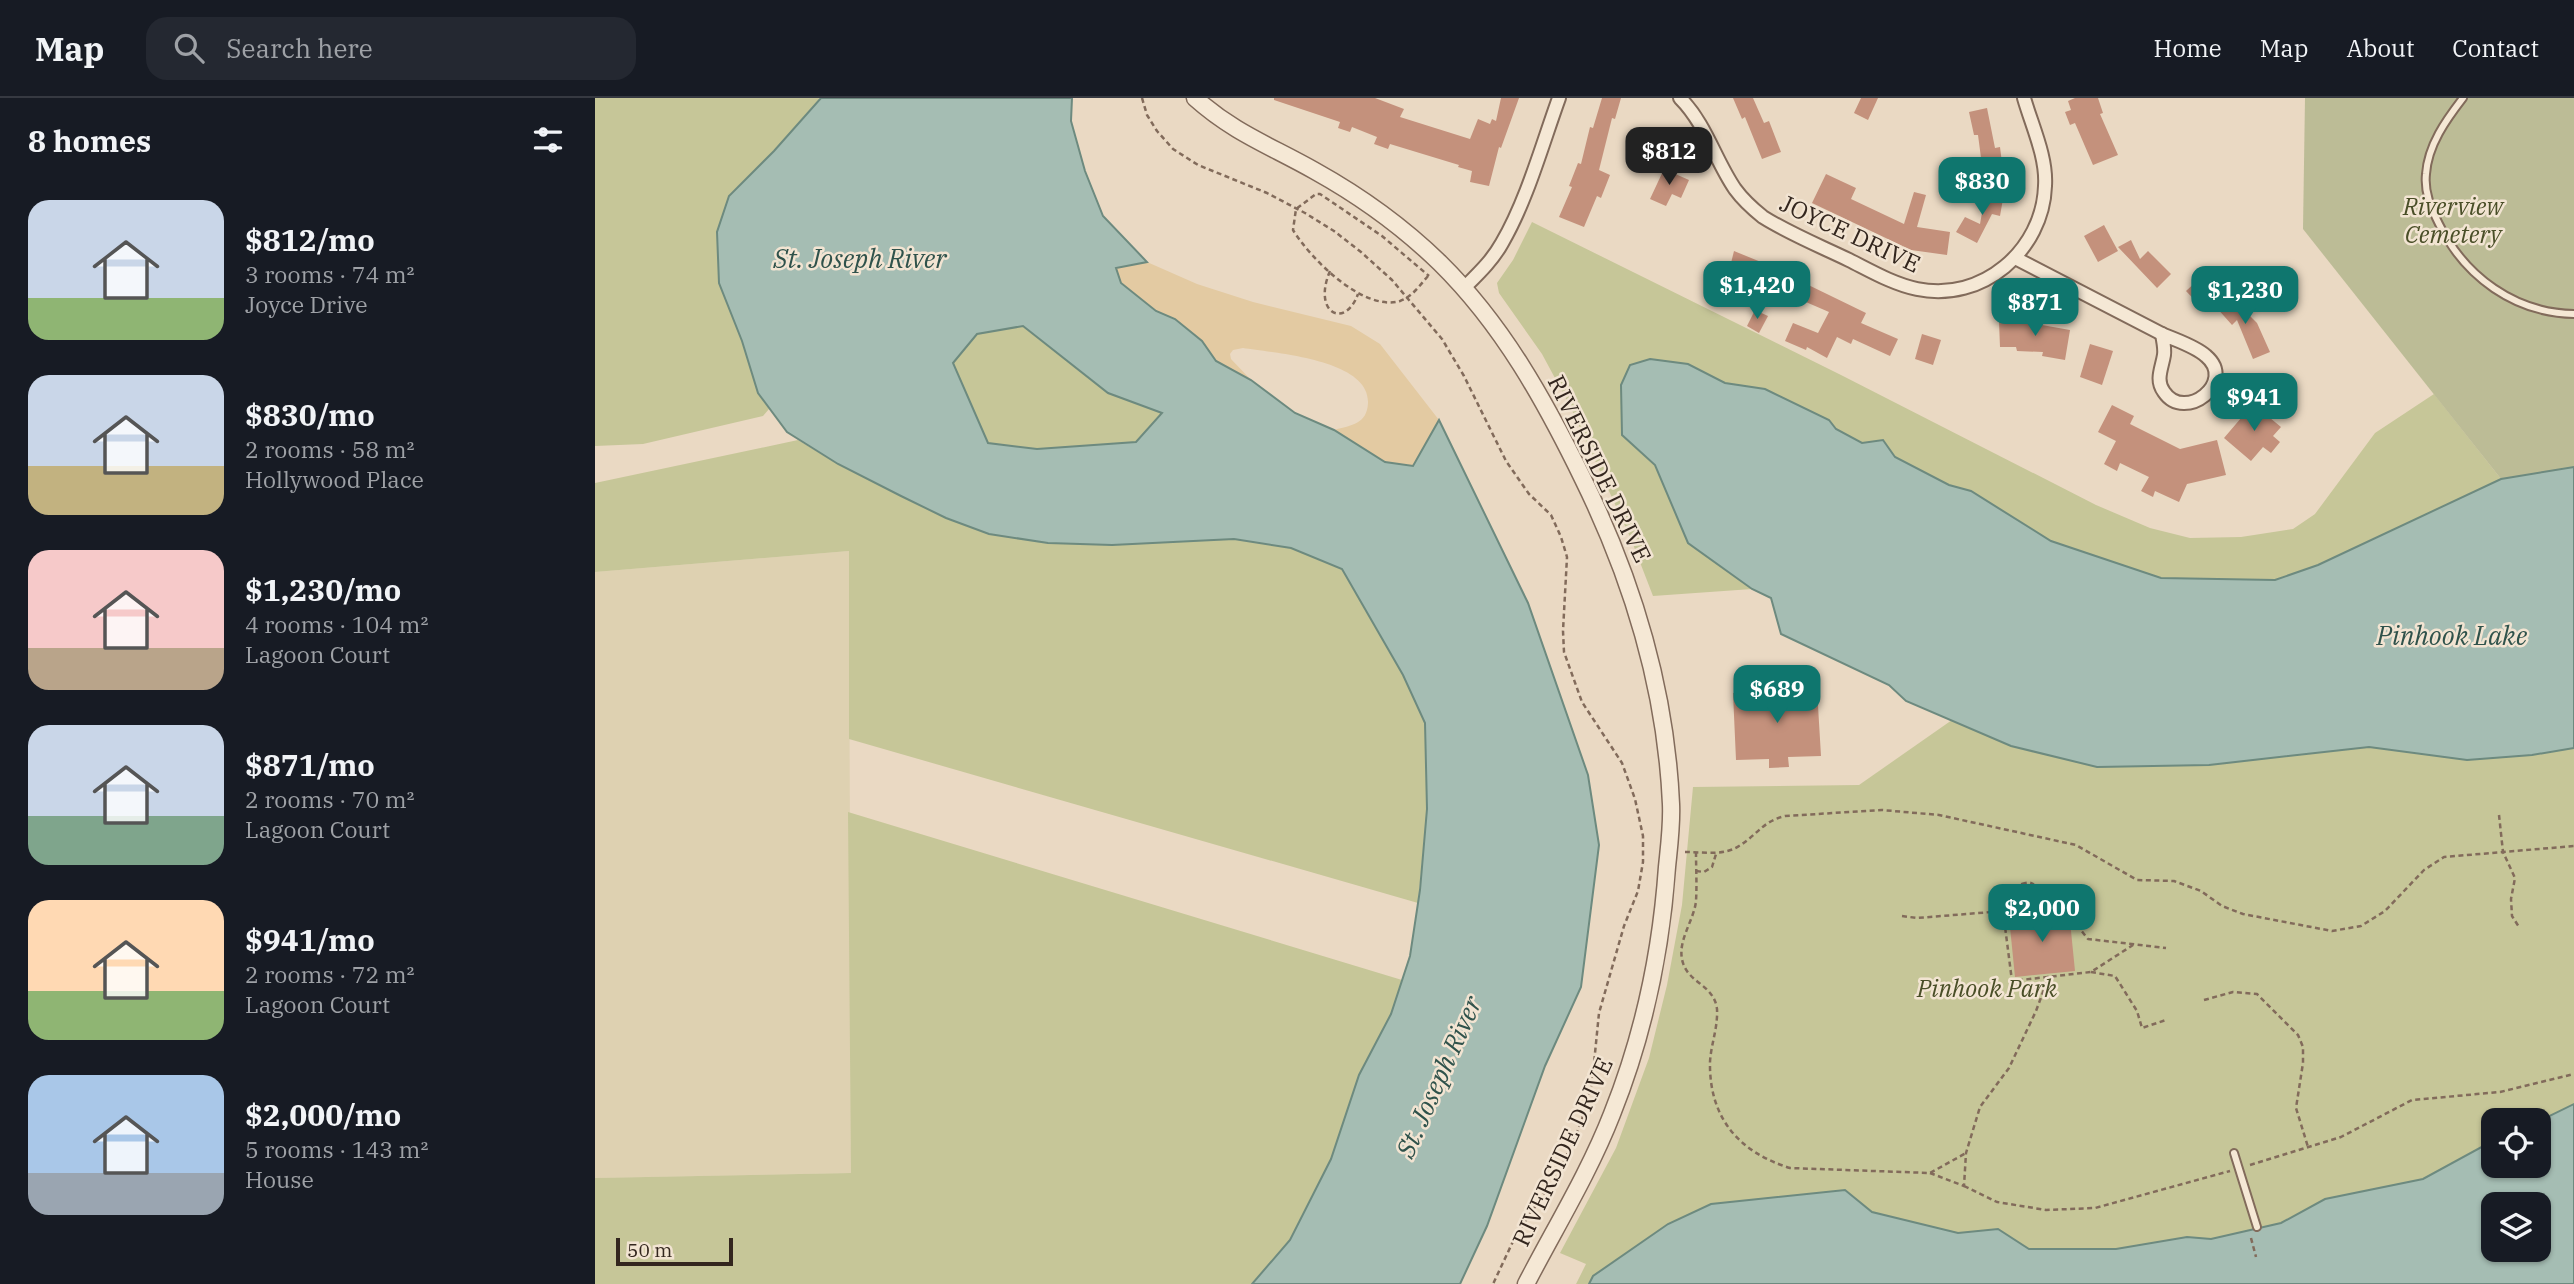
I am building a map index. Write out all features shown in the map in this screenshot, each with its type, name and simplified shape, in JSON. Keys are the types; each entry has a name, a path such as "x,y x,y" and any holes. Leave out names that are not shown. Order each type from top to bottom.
{"street":[{"name":"RIVERSIDE DRIVE","path":"1195,98 1236,131 1313,169 1371,206 1410,235 1464,288 1504,339 1552,416 1605,525 1630,588 1656,691 1672,806 1663,916 1653,982 1635,1051 1611,1116 1526,1284"},
{"path":"1464,288 1487,265 1513,222 1559,98"},
{"name":"JOYCE DRIVE","path":"1680,98 1704,131 1735,189 1748,205 1775,225 1888,279 1920,290 1957,290 1996,273 2015,258"},
{"path":"2024,98 2043,160 2046,183 2038,224 2015,258 2205,355 2215,372 2215,383 2202,399 2182,403 2171,399 2162,390 2159,381 2164,354 2162,334"}],"lane":[{"path":"2463,98 2439,134 2428,157 2425,186 2429,204 2443,232 2469,269 2505,296 2535,309 2574,314"},
{"path":"2234,1153 2257,1227"}],"path":[{"path":"1142,98 1147,115 1173,149 1198,165 1267,193 1334,231 1361,252 1408,297 1442,339 1464,376 1506,461 1523,487 1551,515 1567,557 1563,631 1565,652 1582,702 1622,763 1635,799 1643,836 1643,862 1638,891 1624,926 1599,1013 1593,1083 1581,1123 1561,1168 1529,1212 1493,1284"},
{"path":"1428,276 1382,236 1320,194 1316,194 1296,209 1293,230 1300,242 1359,294 1383,302 1398,302 1408,297 1433,271"},
{"path":"1330,271 1324,301 1328,309 1335,313 1344,312 1352,308 1359,294"},
{"path":"1668,852 1716,853 1739,847 1771,819 1785,816 1882,810 1939,815 2076,845 2137,880 2174,881 2201,891 2222,906 2243,914 2332,931 2361,926 2385,911 2424,870 2444,857 2574,846"},
{"path":"2499,815 2503,852 2515,878 2511,908 2514,922 2519,927"},
{"path":"1696,852 1696,903 1682,945 1683,963 1691,975 1709,990 1716,1005 1717,1026 1710,1059 1711,1086 1719,1115 1733,1135 1768,1161 1790,1168 1930,1173 1964,1185 1997,1202 2046,1210 2095,1209 2341,1137 2412,1100 2500,1092 2574,1074"},
{"path":"1696,871 1704,872 1712,867 1716,853"},
{"path":"2021,909 2019,891 2022,884 2028,882 2037,888 2039,908"},
{"path":"1902,916 1917,918 2078,905 2080,929 2084,936 2092,940 2166,948"},
{"path":"2003,911 2012,981 2091,972 2115,976 2137,1011 2142,1028 2167,1020"},
{"path":"2091,972 2133,945"},
{"path":"1964,1185 1966,1153 1980,1107 2009,1068 2049,976"},
{"path":"2204,1000 2233,992 2257,994 2298,1035 2303,1047 2303,1063 2296,1108 2309,1148"},
{"path":"1930,1173 1966,1153"}],"shaded area":[{"path":"849,551 851,1173 595,1178 595,572"}],"green space":[{"path":"595,98 820,98 774,151 729,195 738,306 749,362 757,387 769,409 763,416 643,444 595,446"},
{"name":"Riverview Cemetery","path":"2305,98 2574,98 2574,467 2501,479 2303,229"},
{"path":"1532,222 2096,505 2150,528 2190,538 2241,537 2293,529 2315,514 2375,433 2434,394 2501,479 2318,565 2274,580 2161,578 2051,541 1971,491 1949,485 1895,457 1883,440 1862,443 1836,429 1829,420 1765,389 1725,383 1688,364 1622,435 1655,465 1688,543 1752,589 1653,596 1631,539 1570,406 1542,354 1499,293 1497,283 1513,260"},
{"path":"1024,326 1108,393 1163,413 1136,442 1037,449 988,443 952,363 976,334"},
{"path":"798,440 901,496 946,518 989,534 1048,543 1112,545 1234,539 1291,548 1342,569 1403,675 1425,723 1427,809 1418,903 849,739 849,551 595,572 595,483"},
{"name":"Pinhook Park","path":"1952,720 2011,746 2209,765 2369,747 2467,760 2532,755 2574,748 2574,1104 2551,1115 2551,1108 2481,1108 2481,1147 2423,1179 2325,1199 2281,1223 2211,1239 2187,1237 2116,1249 2028,1249 1998,1229 1958,1233 1872,1212 1845,1190 1668,1224 1593,1276 1589,1284 1576,1284 1586,1264 1560,1253 1616,1148 1649,1058 1667,985 1682,905 1693,787 1859,785"},
{"path":"848,812 1402,980 1391,1014 1359,1075 1331,1159 1290,1240 1252,1284 595,1284 595,1178 851,1173"}],"sand":[{"path":"1147,262 1197,284 1253,302 1351,326 1380,344 1439,420 1413,467 1385,463 1334,430 1362,419 1367,410 1364,388 1354,377 1317,361 1243,348 1233,350 1231,359 1251,380 1216,361 1202,341 1175,319 1156,311 1121,283 1116,268"}],"water":[{"name":"St. Joseph River","path":"821,98 1072,98 1071,121 1085,171 1103,216 1147,262 1116,268 1121,283 1156,311 1175,319 1202,341 1216,361 1251,380 1295,413 1334,430 1385,462 1413,466 1439,420 1528,603 1588,775 1599,845 1581,987 1545,1066 1487,1226 1460,1284 1252,1284 1290,1240 1331,1159 1359,1075 1391,1014 1410,956 1420,890 1427,809 1425,723 1403,675 1342,569 1291,548 1234,539 1112,545 1048,543 989,534 946,518 901,496 838,464 787,432 758,393 742,341 719,283 717,232 729,196","holes":["1023,326 1108,393 1162,413 1136,442 1037,449 988,443 953,363 977,334"]},
{"name":"Pinhook Lake","path":"1650,359 1688,364 1725,383 1765,389 1829,420 1836,429 1862,443 1883,440 1895,457 1949,485 1971,491 2051,541 2161,578 2275,580 2318,565 2501,479 2574,467 2574,748 2532,755 2467,760 2369,747 2209,765 2097,767 2011,746 1906,701 1889,685 1781,634 1771,598 1752,589 1688,543 1655,465 1622,435 1621,385 1630,365"},
{"path":"2574,1104 2574,1284 1589,1284 1593,1276 1668,1224 1711,1204 1845,1190 1872,1212 1958,1233 1998,1229 2029,1249 2116,1249 2187,1237 2211,1239 2281,1223 2325,1199 2423,1179 2481,1147 2481,1178 2551,1178 2551,1115"}],"building":[{"path":"1274,98 1375,98 1404,109 1400,117 1470,139 1478,119 1490,124 1492,119 1496,121 1501,98 1519,98 1501,148 1499,147 1489,186 1470,182 1472,171 1458,167 1459,165 1390,144 1388,149 1374,144 1377,137 1352,127 1350,132 1338,128 1340,122"},
{"path":"1602,98 1621,98 1615,119 1612,118 1599,170 1610,175 1601,198 1597,196 1584,227 1559,217 1572,187 1569,186 1578,163 1581,164 1590,127 1593,128"},
{"path":"1733,98 1753,98 1764,123 1769,121 1781,152 1762,159 1745,117 1742,119"},
{"path":"1861,98 1878,98 1868,120 1854,113"},
{"path":"2075,98 2098,98 2103,113 2100,114 2118,155 2093,165 2075,123 2070,125 2065,112 2071,110 2068,101"},
{"path":"1987,108 1995,148 2000,147 2003,171 1983,173 1978,135 1974,135 1969,112"},
{"path":"1664,169 1689,180 1681,198 1672,194 1666,206 1650,199"},
{"path":"1826,174 1856,188 1851,199 1904,224 1914,192 1926,195 1917,227 1950,232 1947,255 1911,250 1812,203"},
{"path":"1986,190 2004,193 2000,216 1992,214 1977,243 1956,232 1965,217 1980,224"},
{"path":"2104,225 2118,251 2098,262 2084,236"},
{"path":"2131,240 2140,259 2148,251 2171,274 2157,288 2118,247"},
{"path":"1734,251 1795,276 1794,278 1866,313 1861,323 1898,339 1890,356 1853,339 1851,344 1837,337 1827,358 1807,347 1806,350 1785,341 1793,323 1818,333 1829,312 1755,280 1758,274 1730,267"},
{"path":"2199,279 2216,297 2203,309 2186,291"},
{"path":"2228,294 2257,323 2270,352 2253,359 2237,320 2232,325 2216,307"},
{"path":"1755,310 1768,316 1759,333 1747,326"},
{"path":"2031,321 2070,330 2065,360 2042,356 2043,352 2000,347 1999,322"},
{"path":"1922,334 1941,340 1933,365 1915,359"},
{"path":"2090,344 2113,351 2102,385 2080,377"},
{"path":"2257,374 2276,376 2274,400 2255,398"},
{"path":"2253,404 2281,427 2273,436 2280,442 2271,453 2263,447 2251,461 2224,438"},
{"path":"2112,405 2134,416 2130,424 2180,449 2217,440 2226,475 2187,484 2179,502 2155,491 2153,497 2141,491 2149,477 2120,463 2117,471 2104,464 2116,441 2098,432"},
{"path":"1799,685 1812,685 1812,689 1817,689 1821,756 1788,757 1789,767 1769,768 1769,759 1736,760 1733,693 1799,690"},
{"path":"2069,911 2075,971 2015,977 2009,917"}]}
